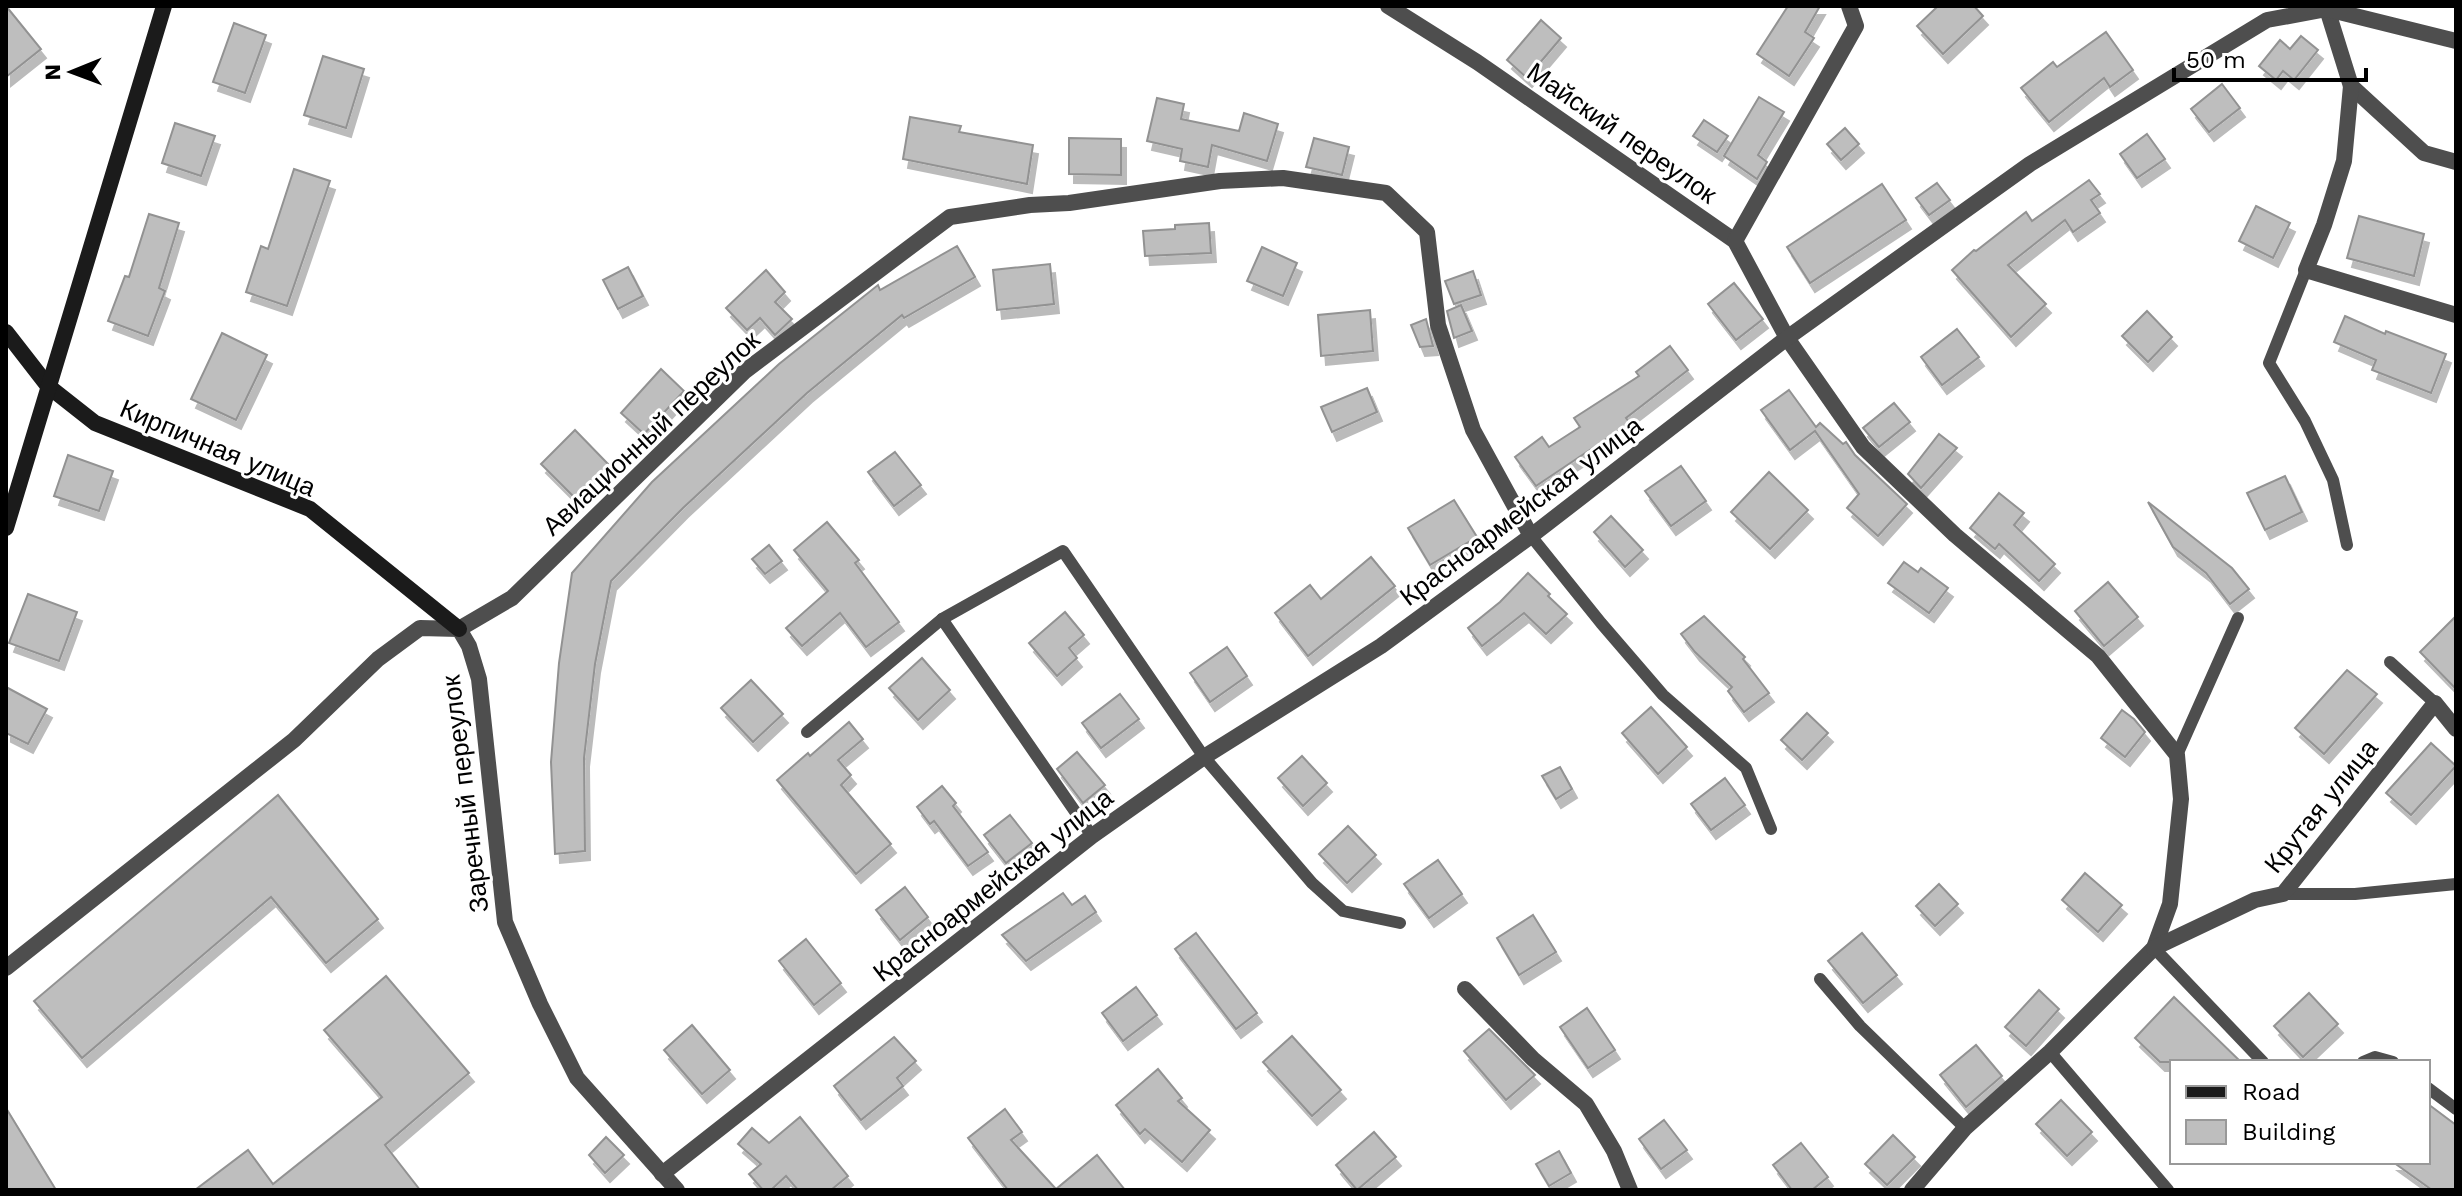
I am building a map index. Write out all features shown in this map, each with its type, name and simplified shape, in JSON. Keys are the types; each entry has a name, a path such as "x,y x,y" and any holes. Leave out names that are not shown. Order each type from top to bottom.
{"street":[{"path":"6,528 164,6"},
{"name":"Майский переулок","path":"1388,6 1477,62 1735,241 1787,338 1863,447 1955,535 2098,656 2177,755"},
{"path":"1735,241 1856,26 1849,6"},
{"path":"2327,9 2351,86 2344,161 2306,270 2456,315"},
{"name":"Красноармейская улица","path":"662,1174 1092,836 1204,757 1381,646 1531,536 1787,338 2030,164 2267,20 2275,12 2327,9 2456,41"},
{"path":"2351,86 2424,153 2456,162"},
{"name":"Авиационный переулок","path":"459,629 512,598 745,371 950,217 1220,181 1283,178 1386,193 1427,232 1438,325 1473,430 1531,536"},
{"name":"Кирпичная улица","path":"6,332 48,386 95,423 310,509 459,629"},
{"path":"6,968 294,740 378,659 399,643 420,628 459,629"},
{"name":"Заречный переулок","path":"459,629 469,646 479,679 505,922 540,1004 577,1078 677,1190"},
{"path":"2435,703 2456,729"},
{"name":"Крутая улица","path":"1912,1190 1965,1128 2050,1052 2154,948 2255,900 2283,894 2435,703"},
{"name":"Крутая улица","path":"2154,948 2170,904 2181,799 2177,755"},
{"path":"1465,989 1533,1059 1586,1104 1614,1151 1630,1190"}],"lane":[{"path":"2306,270 2269,363 2305,421 2333,480 2347,545"},
{"path":"1531,536 1663,695 1746,768 1771,829"},
{"path":"807,732 942,619 1063,551 1204,757 1312,883 1343,911 1400,923"},
{"path":"2177,755 2238,618"},
{"path":"942,619 1092,836"},
{"path":"2390,662 2435,703"},
{"path":"2283,894 2355,894 2456,884"},
{"path":"2154,948 2261,1060"},
{"path":"1820,979 1860,1026 1965,1128"},
{"path":"2050,1052 2168,1190"},
{"path":"2430,1090 2456,1109"}],"building":[{"path":"6,6 41,49 6,77"},
{"path":"1788,6 1820,6 1805,32 1814,38 1789,76 1757,54"},
{"path":"1938,6 1974,6 1983,16 1943,54 1917,26"},
{"path":"1541,20 1561,38 1527,78 1507,60"},
{"path":"234,23 266,35 245,93 213,82"},
{"path":"2106,32 2133,70 2110,87 2104,78 2049,122 2021,88 2053,62 2057,67"},
{"path":"2301,36 2318,50 2294,80 2283,71 2276,80 2259,66 2280,40 2290,49"},
{"path":"323,56 364,69 346,128 304,115"},
{"path":"2222,84 2240,108 2209,132 2191,109"},
{"path":"1759,97 1784,112 1758,155 1767,162 1757,179 1724,156"},
{"path":"1157,98 1184,104 1181,119 1239,131 1244,113 1278,124 1267,161 1212,145 1208,167 1180,161 1182,149 1147,141"},
{"path":"910,117 961,126 959,132 1033,145 1027,184 903,159"},
{"path":"1704,120 1728,136 1717,152 1693,136"},
{"path":"175,123 215,136 201,176 162,163"},
{"path":"1845,128 1859,144 1841,160 1827,144"},
{"path":"2147,134 2165,159 2137,178 2120,154"},
{"path":"1069,138 1121,139 1121,175 1069,174"},
{"path":"1314,138 1349,147 1342,175 1306,167"},
{"path":"294,169 330,181 287,306 246,292 261,246 268,249"},
{"path":"2089,180 2100,194 2091,200 2100,213 2073,232 2065,220 2008,265 2046,304 2011,337 1952,270 2026,212 2032,221"},
{"path":"1937,183 1950,200 1929,215 1916,198"},
{"path":"1882,184 1906,220 1810,283 1787,247"},
{"path":"2256,206 2290,223 2273,258 2239,241"},
{"path":"149,214 179,223 159,288 165,291 148,336 108,321 125,276 129,277"},
{"path":"2359,216 2424,234 2414,276 2347,258"},
{"path":"1209,223 1211,253 1145,256 1143,231"},
{"path":"957,246 975,277 904,318 902,315 807,393 683,508 611,581 595,664 584,758 585,851 555,854 551,762 559,663 572,573 652,482 779,364 878,285 880,290"},
{"path":"1262,247 1297,263 1283,296 1247,281"},
{"path":"1050,264 1054,304 997,310 993,270"},
{"path":"628,267 643,296 618,309 603,280"},
{"path":"766,270 785,292 775,302 792,319 775,335 760,318 747,330 726,308"},
{"path":"1473,271 1481,295 1454,304 1445,281"},
{"path":"1734,283 1763,319 1736,340 1708,304"},
{"path":"1461,305 1472,331 1454,338 1447,311"},
{"path":"1370,310 1373,351 1321,356 1318,315"},
{"path":"2147,311 2172,337 2148,362 2122,336"},
{"path":"2345,316 2385,334 2386,331 2446,354 2431,393 2372,370 2376,360 2334,342"},
{"path":"1426,319 1433,346 1420,347 1411,325"},
{"path":"1957,329 1979,357 1942,385 1921,357"},
{"path":"222,333 267,355 236,420 191,399"},
{"path":"1670,346 1688,370 1626,418 1630,423 1536,486 1515,457 1542,437 1549,447 1580,427 1574,418 1639,376 1636,372"},
{"path":"661,369 684,391 644,434 621,413"},
{"path":"1367,388 1377,412 1332,432 1321,407"},
{"path":"1789,390 1816,427 1820,423 1843,444 1846,442 1855,455 1907,504 1878,536 1847,508 1859,494 1815,431 1790,450 1761,410"},
{"path":"1894,403 1910,422 1879,447 1863,428"},
{"path":"575,430 611,467 578,501 541,464"},
{"path":"1939,434 1957,448 1921,488 1908,474"},
{"path":"895,452 921,485 894,506 868,472"},
{"path":"68,455 113,471 99,511 54,496"},
{"path":"1681,466 1706,501 1671,526 1645,491"},
{"path":"1769,472 1808,510 1770,549 1731,512"},
{"path":"2285,476 2302,512 2265,530 2247,493"},
{"path":"1999,493 2024,513 2014,525 2055,564 2039,581 1999,544 1995,549 1970,528"},
{"path":"1454,500 1477,537 1430,565 1408,528"},
{"path":"2148,502 2232,568 2249,589 2230,604 2206,573 2173,547"},
{"path":"1611,516 1643,550 1625,567 1594,532"},
{"path":"827,522 859,560 855,563 899,622 866,647 840,613 802,646 786,628 828,591 794,550"},
{"path":"769,545 782,561 765,574 752,559"},
{"path":"1371,557 1395,586 1308,656 1275,613 1310,585 1321,599"},
{"path":"1904,562 1918,572 1921,568 1948,588 1929,613 1888,583"},
{"path":"1528,573 1567,614 1546,634 1524,613 1482,646 1468,628 1500,602"},
{"path":"2108,582 2138,617 2104,646 2075,611"},
{"path":"28,594 77,612 59,661 9,643"},
{"path":"1065,612 1084,635 1069,648 1077,658 1057,676 1029,643"},
{"path":"1704,616 1745,657 1743,659 1769,693 1744,712 1728,691 1732,687 1681,634"},
{"path":"2456,616 2456,689 2420,652"},
{"path":"1227,647 1247,676 1210,702 1190,673"},
{"path":"922,658 950,690 918,720 889,688"},
{"path":"2347,670 2377,694 2324,754 2295,728"},
{"path":"751,680 783,714 753,742 721,708"},
{"path":"6,687 47,709 28,744 6,733"},
{"path":"1120,694 1139,719 1101,748 1082,723"},
{"path":"1651,707 1687,747 1658,774 1622,733"},
{"path":"2122,710 2145,732 2125,757 2101,738"},
{"path":"1807,713 1828,733 1802,760 1781,740"},
{"path":"849,722 863,739 838,760 851,775 841,785 891,844 856,874 777,780"},
{"path":"2431,743 2456,766 2411,815 2386,793"},
{"path":"1077,752 1105,785 1083,803 1057,769"},
{"path":"1302,756 1327,783 1303,806 1278,778"},
{"path":"1560,767 1572,789 1556,799 1542,776"},
{"path":"1725,778 1745,805 1711,830 1691,804"},
{"path":"942,786 956,803 953,806 988,852 968,866 934,821 930,824 917,807"},
{"path":"278,795 378,919 326,963 271,897 82,1058 34,1001"},
{"path":"1010,815 1032,843 1006,863 984,835"},
{"path":"1348,826 1376,855 1347,883 1319,854"},
{"path":"1438,860 1462,894 1429,918 1404,884"},
{"path":"2085,873 2122,905 2098,932 2062,900"},
{"path":"1939,884 1958,904 1935,926 1916,906"},
{"path":"905,887 928,917 900,940 876,910"},
{"path":"1063,893 1072,905 1085,896 1096,912 1026,961 1002,935"},
{"path":"1533,915 1556,952 1519,975 1497,938"},
{"path":"1196,933 1257,1013 1236,1029 1175,949"},
{"path":"1862,933 1897,975 1863,1003 1828,961"},
{"path":"806,939 841,983 814,1005 779,961"},
{"path":"386,976 469,1073 385,1145 420,1190 195,1190 248,1150 273,1184 382,1097 324,1030"},
{"path":"1136,987 1157,1015 1123,1041 1102,1013"},
{"path":"2039,990 2059,1009 2026,1046 2005,1027"},
{"path":"2309,993 2338,1024 2303,1057 2274,1026"},
{"path":"2174,997 2239,1060 2160,1062 2135,1038"},
{"path":"1587,1008 1615,1050 1588,1068 1560,1027"},
{"path":"692,1025 730,1070 702,1094 664,1050"},
{"path":"1489,1029 1535,1075 1506,1100 1464,1051"},
{"path":"1292,1036 1341,1090 1312,1116 1263,1062"},
{"path":"894,1037 916,1061 897,1078 903,1086 861,1120 834,1086"},
{"path":"1976,1045 2002,1076 1966,1107 1940,1075"},
{"path":"1158,1069 1182,1098 1178,1101 1210,1130 1182,1162 1145,1129 1140,1134 1116,1105"},
{"path":"2061,1100 2092,1132 2067,1156 2036,1124"},
{"path":"2430,1106 2456,1125 2456,1190 2432,1190 2396,1164 2430,1164"},
{"path":"6,1108 56,1190 6,1190"},
{"path":"1005,1109 1022,1132 1011,1140 1056,1189 1097,1155 1125,1190 1008,1190 968,1138"},
{"path":"800,1117 848,1176 831,1190 798,1190 786,1176 771,1190 763,1190 749,1174 761,1164 738,1144 752,1128 769,1143"},
{"path":"1664,1120 1687,1150 1661,1169 1639,1139"},
{"path":"1374,1132 1396,1157 1357,1190 1336,1165"},
{"path":"1893,1135 1915,1157 1887,1185 1865,1164"},
{"path":"606,1137 624,1155 605,1173 589,1155"},
{"path":"1801,1143 1828,1177 1812,1190 1792,1190 1773,1165"},
{"path":"1559,1151 1571,1173 1549,1186 1536,1164"}]}
